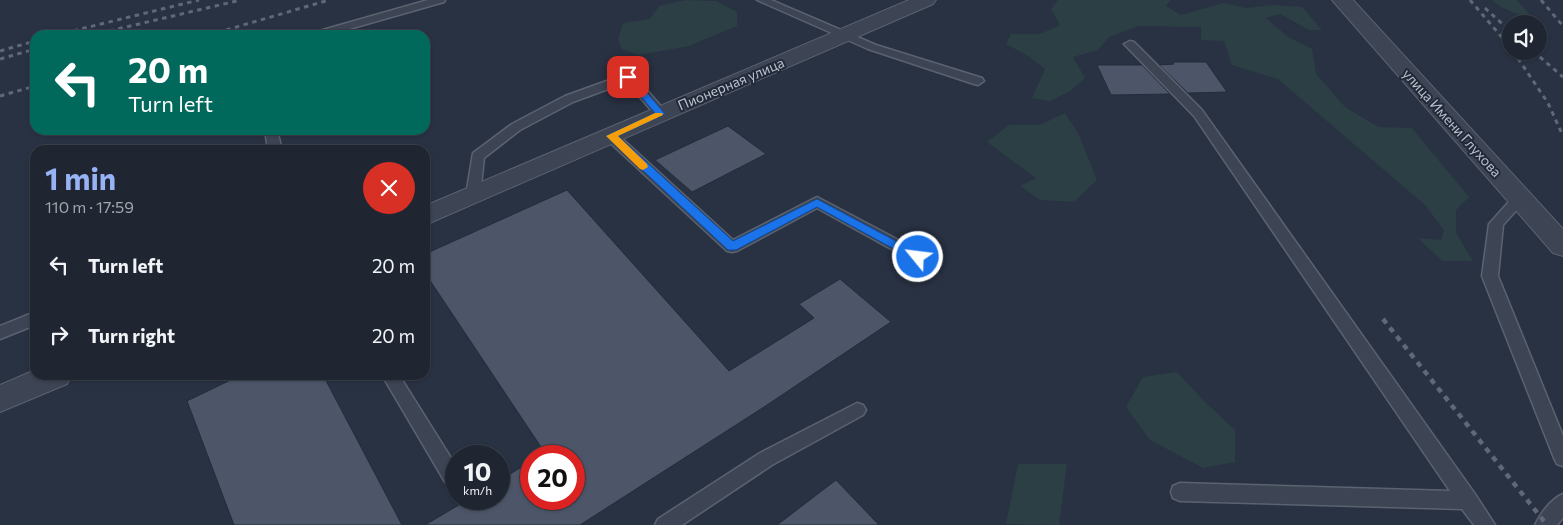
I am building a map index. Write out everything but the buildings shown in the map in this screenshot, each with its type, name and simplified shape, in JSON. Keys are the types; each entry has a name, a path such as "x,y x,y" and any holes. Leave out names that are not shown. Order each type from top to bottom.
{"street":[{"name":"Пионерная улица","path":"430,214 926,0"},
{"name":"улица Имени Глухова","path":"1342,0 1563,246"},
{"path":"0,399 44,380"}],"lane":[{"path":"334,30 440,0"},
{"path":"762,0 872,47 978,81"},
{"path":"1130,44 1198,113 1485,525"},
{"path":"473,195 478,156 516,127 569,99 628,77 661,114"},
{"path":"611,136 732,247 817,202 918,257"},
{"path":"1520,198 1496,224 1490,276 1563,458"},
{"path":"0,333 30,320"},
{"path":"393,380 445,465"},
{"path":"665,525 766,460 858,410"},
{"path":"1180,492 1468,500"},
{"path":"1545,525 1563,503"}],"green space":[{"path":"685,0 716,1 737,12 737,26 689,46 638,55 622,49 618,39 623,23 650,19 659,6"},
{"path":"1058,0 1170,0 1166,6 1181,15 1224,3 1246,8 1273,5 1302,7 1322,30 1309,30 1280,14 1266,18 1288,37 1312,49 1316,74 1345,107 1378,127 1412,128 1469,197 1456,210 1456,233 1473,261 1442,261 1418,238 1441,240 1444,230 1425,205 1278,79 1232,65 1224,41 1201,40 1201,27 1139,26 1109,37 1098,50 1073,57 1085,78 1070,91 1050,101 1032,98 1045,69 1028,56 1006,44 1011,34 1040,34 1060,25 1051,9"},
{"path":"1492,0 1517,0 1530,15 1520,15 1501,7"},
{"path":"1065,113 1078,133 1097,180 1074,202 1040,200 1020,186 1036,178 987,142 1009,125 1040,125"},
{"path":"1177,372 1235,430 1235,462 1203,468 1150,440 1126,407 1143,377"},
{"path":"1018,464 1067,464 1059,525 1006,524"}],"railway":[{"path":"76,30 199,0"},
{"path":"113,30 241,0"},
{"path":"226,30 329,0"},
{"path":"1470,0 1502,37"},
{"path":"1541,0 1563,26"},
{"path":"1485,8 1502,24"},
{"path":"0,51 30,42"},
{"path":"0,59 30,50"},
{"path":"1519,60 1548,103 1563,136"},
{"path":"1543,60 1563,77"},
{"path":"0,96 30,87"},
{"path":"1383,319 1547,525"}],"slow traffic":[{"path":"643,167 611,136 658,115"}],"route":[{"path":"628,77 661,114 611,136 732,247 817,202 918,257"}]}
